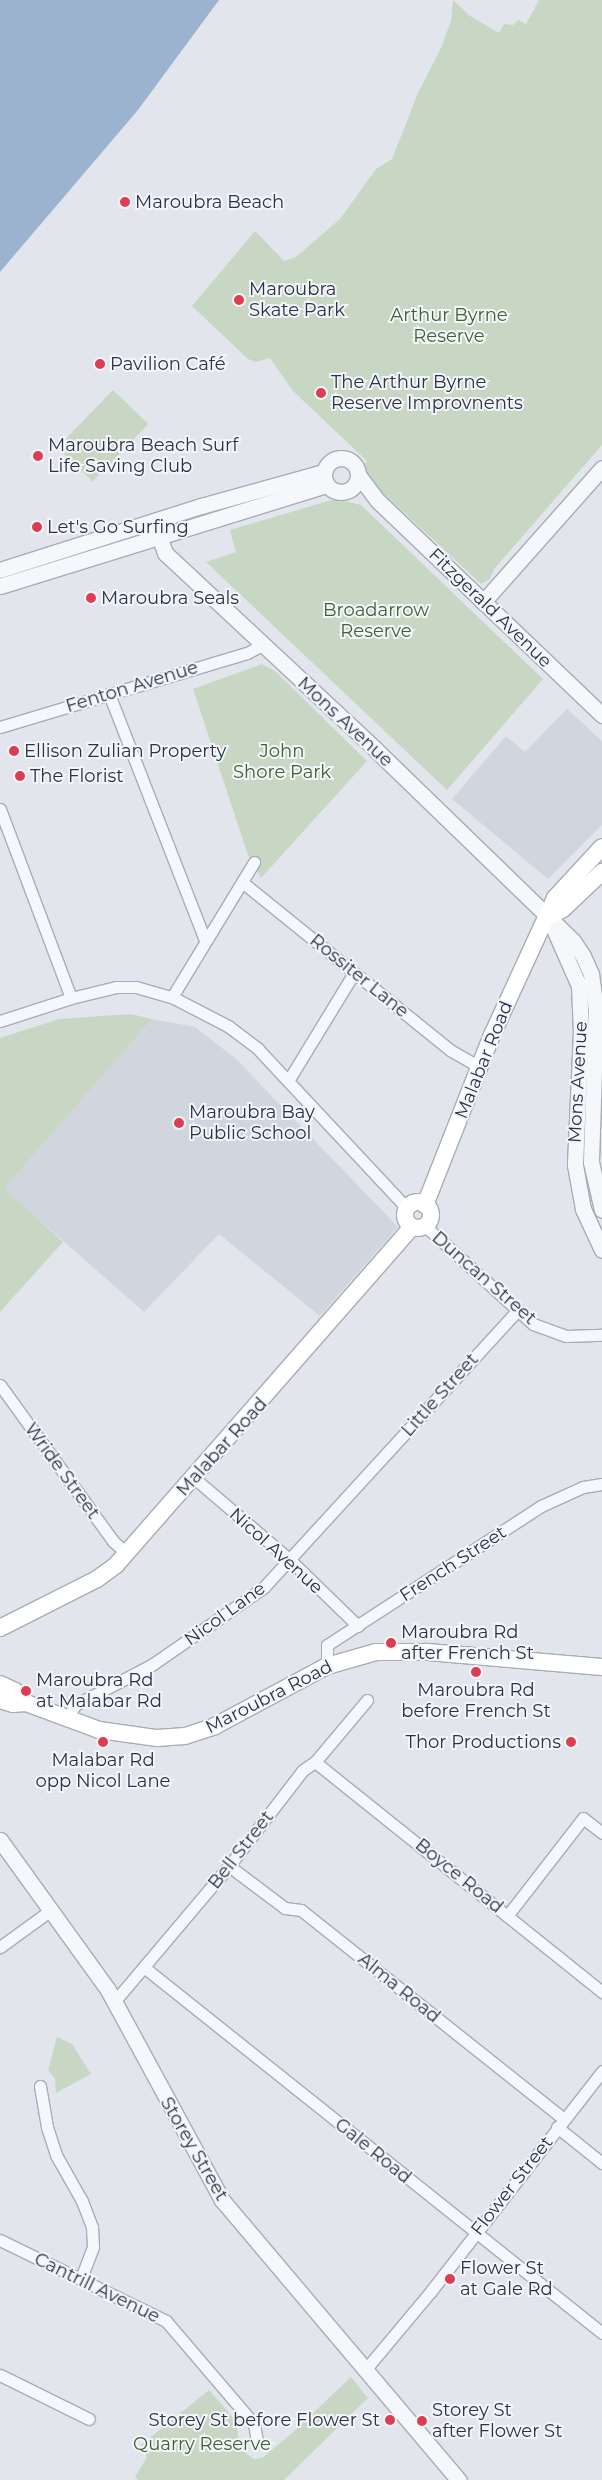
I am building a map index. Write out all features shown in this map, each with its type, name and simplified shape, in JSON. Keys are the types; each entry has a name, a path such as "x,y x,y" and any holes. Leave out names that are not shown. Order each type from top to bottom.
{"main road":[{"name":"Malabar Road","path":"425,1205 479,1066 555,898 602,847"},
{"path":"548,917 563,909 602,872"},
{"path":"416,1203 425,1205 431,1216 418,1227 405,1219 407,1208 416,1203"},
{"name":"Malabar Road","path":"3,1626 97,1578 127,1554 418,1227"},
{"name":"Maroubra Road","path":"0,1700 26,1703 66,1720 124,1736 185,1736 215,1726 327,1666 376,1652 402,1651 602,1667"},
{"path":"0,1684 15,1691 26,1703"}],"street":[{"path":"343,457 355,463 359,476 351,490 336,491 326,478 329,462 343,457"},
{"path":"483,602 602,468"},
{"name":"Fitzgerald Avenue","path":"359,476 378,501 602,715"},
{"path":"0,570 154,522 326,478"},
{"path":"0,586 158,537 326,478"},
{"name":"Fitzgerald Avenue","path":"351,490 378,501"},
{"name":"Mons Avenue","path":"154,522 165,552 376,750 573,941 591,974 596,1010 598,1081 591,1162 602,1210"},
{"name":"Fenton Avenue","path":"0,727 247,654 262,645"},
{"path":"109,694 205,940"},
{"path":"0,808 6,842 71,998"},
{"path":"172,996 254,862"},
{"name":"Rossiter Lane","path":"242,882 450,1050 479,1066"},
{"name":"Mons Avenue","path":"548,917 579,986 582,1015 575,1165 583,1209 602,1250"},
{"path":"288,1081 354,973"},
{"path":"0,1021 71,998 116,987 136,987 172,996 244,1037 407,1208"},
{"name":"Duncan Street","path":"418,1227 517,1311 552,1333 566,1336 602,1335"},
{"name":"Little Street","path":"362,1480 517,1311"},
{"name":"Wride Street","path":"0,1385 113,1541 127,1554"},
{"name":"Nicol Avenue","path":"194,1478 289,1560 358,1626"},
{"name":"Nicol Lane","path":"66,1720 74,1705 153,1664 208,1628 264,1587 362,1480"},
{"name":"French Street","path":"327,1666 327,1645 541,1506 583,1487 602,1484"},
{"name":"Bell Street","path":"114,2002 145,1968 229,1866 303,1770 315,1762 367,1700"},
{"name":"Boyce Road","path":"315,1762 602,1992"},
{"path":"507,1916 583,1818 602,1833"},
{"name":"Storey Street","path":"0,1840 114,2002 213,2188 459,2480"},
{"name":"Alma Road","path":"229,1866 285,1908 301,1910 560,2123 602,2163"},
{"path":"0,1947 51,1910"},
{"name":"Gale Road","path":"145,1968 602,2333"},
{"name":"Flower Street","path":"365,2370 602,2071"},
{"path":"40,2086 46,2127 56,2155 82,2201 92,2227 93,2247 81,2278"},
{"name":"Cantrill Avenue","path":"0,2240 166,2321 254,2424 257,2441"},
{"path":"0,2375 89,2419"}],"shaded area":[{"path":"567,709 602,741 602,825 548,879 452,799 506,736 525,752"},
{"name":"Maroubra Bay Public School","path":"152,1019 195,1027 236,1059 398,1227 320,1316 219,1234 144,1312 3,1188"}],"green space":[{"name":"Arthur Byrne Reserve","path":"453,0 470,16 499,33 504,24 513,25 518,20 526,24 539,0 602,0 602,445 494,569 490,579 481,584 366,477 363,467 367,461 292,390 270,358 256,362 248,359 192,306 255,231 284,261 296,257 340,219 376,169 392,159 418,93 441,48 451,21"},
{"path":"113,390 148,424 93,482 57,448"},
{"name":"Broadarrow Reserve","path":"335,499 361,505 543,679 447,790 206,562 236,552 230,530"},
{"name":"John Shore Park","path":"262,664 275,671 367,761 261,878 248,855 193,689"},
{"path":"131,1014 152,1019 4,1188 63,1242 0,1312 0,1038 59,1019"},
{"path":"57,2037 72,2044 91,2074 56,2093 55,2079 48,2070"},
{"name":"Quarry Reserve","path":"351,2377 368,2398 284,2480 138,2480 135,2477 147,2457 141,2445 209,2390 236,2421 240,2449 254,2459 262,2458 291,2434"}],"water":[{"path":"0,0 219,0 138,110 0,272"}],"place":[{"name":"Maroubra Beach","path":"125,202"},
{"name":"Maroubra Skate Park","path":"239,300"},
{"name":"Pavilion Café","path":"100,364"},
{"name":"The Arthur Byrne Reserve Improvnents","path":"321,393"},
{"name":"Maroubra Beach Surf Life Saving Club","path":"38,456"},
{"name":"Let's Go Surfing","path":"37,527"},
{"name":"Maroubra Seals","path":"91,598"},
{"name":"Ellison Zulian Property","path":"14,751"},
{"name":"The Florist","path":"20,776"},
{"name":"Maroubra Bay Public School","path":"179,1123"},
{"name":"Maroubra Rd after French St","path":"391,1643"},
{"name":"Maroubra Rd before French St","path":"476,1672"},
{"name":"Maroubra Rd at Malabar Rd","path":"26,1691"},
{"name":"Malabar Rd opp Nicol Lane","path":"103,1742"},
{"name":"Thor Productions","path":"571,1742"},
{"name":"Flower St at Gale Rd","path":"450,2279"},
{"name":"Storey St before Flower St","path":"390,2420"},
{"name":"Storey St after Flower St","path":"422,2421"}]}
